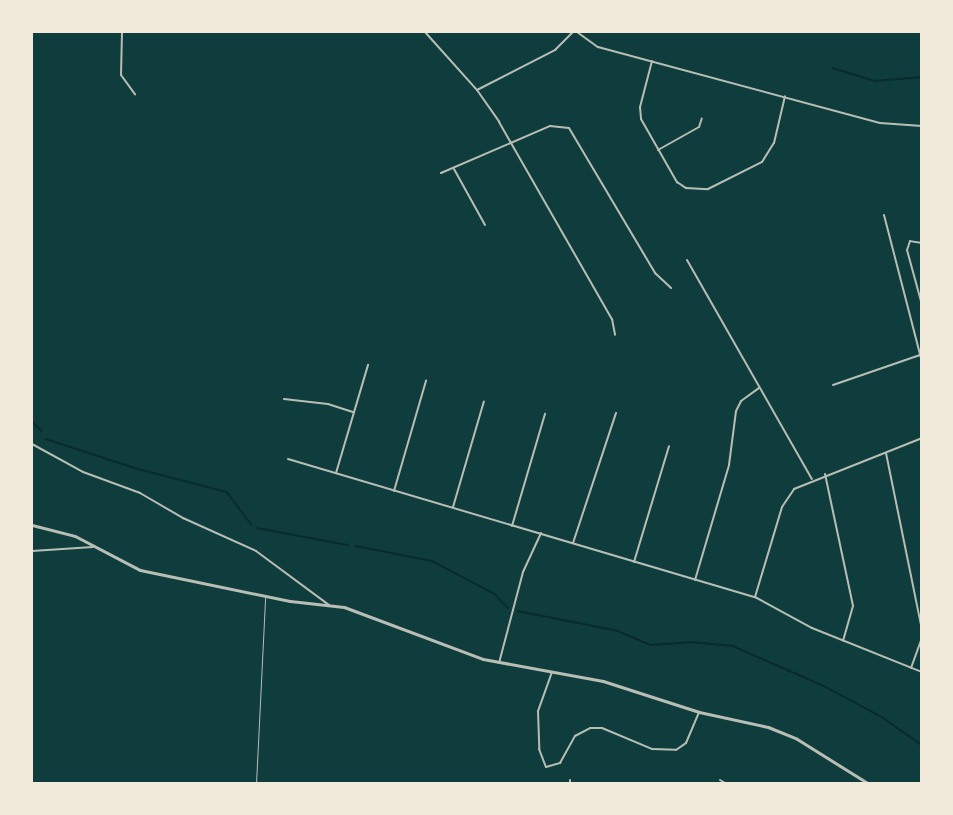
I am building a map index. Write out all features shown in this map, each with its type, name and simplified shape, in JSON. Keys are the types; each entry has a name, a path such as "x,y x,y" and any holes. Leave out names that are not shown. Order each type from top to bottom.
{"street":[{"path":"122,32 122,75 135,94"},
{"path":"425,32 477,90 512,144 612,319 615,335"},
{"path":"477,90 542,58 575,32 598,47 880,123 921,126"},
{"path":"652,61 640,107 640,119 676,182 686,188 708,189 762,162 770,153 785,96"},
{"path":"658,150 699,128 702,118"},
{"path":"441,173 550,126 572,131 656,273 671,288"},
{"path":"454,168 485,225"},
{"path":"884,215 921,362"},
{"path":"921,243 910,241 907,250 921,305"},
{"path":"687,260 812,479"},
{"path":"833,385 920,355"},
{"path":"336,473 368,365"},
{"path":"394,490 426,381"},
{"path":"695,580 729,465 736,411 741,401 760,388"},
{"path":"284,399 328,404 353,412"},
{"path":"453,507 484,401"},
{"path":"573,543 616,412"},
{"path":"513,526 545,414"},
{"path":"755,597 782,507 794,489 812,479 921,438"},
{"path":"32,444 83,472 140,493 177,516 256,551 329,605"},
{"path":"634,562 669,446"},
{"path":"886,452 921,630"},
{"path":"288,459 755,597 843,641 921,672"},
{"path":"825,474 853,606 843,641"},
{"path":"32,525 62,531 140,570 265,595 355,609 465,654 499,663 614,684 699,712 781,732 869,783"},
{"path":"499,663 523,572 541,533"},
{"path":"32,551 95,546"},
{"path":"911,668 921,638"},
{"path":"552,672 538,711 539,749 546,767 560,763 575,736 590,728 602,728 651,749 676,750 686,743 699,712"},
{"path":"720,780 727,783"}],"lane":[{"path":"256,783 265,595"}],"waterway":[{"path":"833,68 875,81 922,77"},
{"path":"32,421 42,431"},
{"path":"46,439 138,469 227,492 252,525"},
{"path":"257,528 348,545"},
{"path":"356,546 432,561 495,594 508,608"},
{"path":"518,611 618,631 651,645 690,642 733,646 824,686 882,717 922,745"}]}
